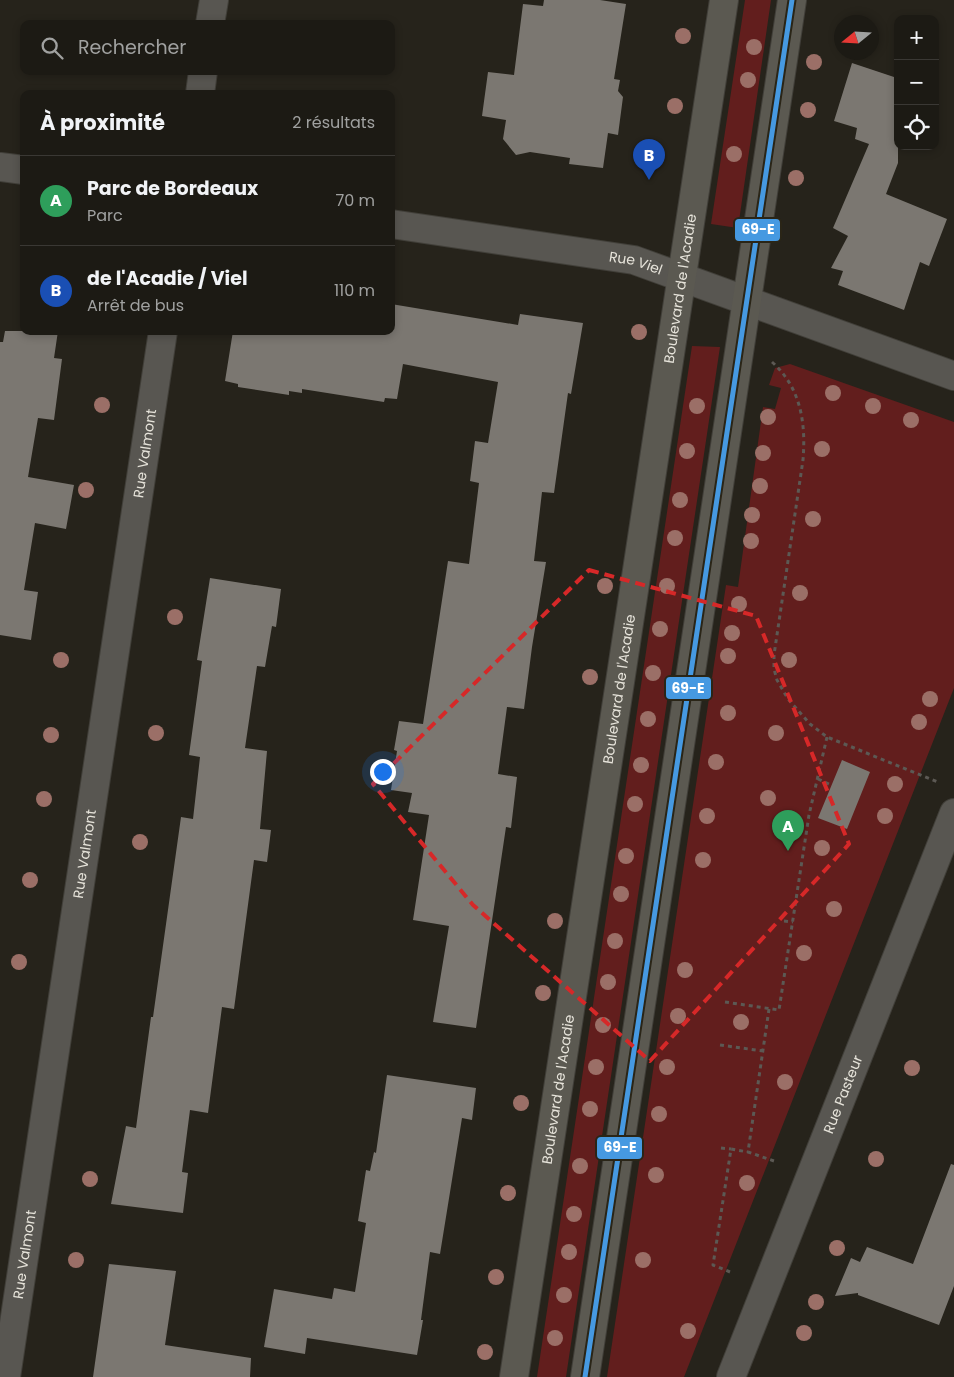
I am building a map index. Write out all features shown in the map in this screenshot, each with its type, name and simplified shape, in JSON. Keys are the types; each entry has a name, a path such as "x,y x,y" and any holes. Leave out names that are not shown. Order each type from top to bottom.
{"main road":[{"name":"Boulevard de l'Acadie","path":"514,1377 724,0"},
{"path":"585,1377 792,0"}],"street":[{"path":"211,20 214,0"},
{"path":"201,90 202,75"},
{"path":"0,167 20,170"},
{"name":"Rue Viel","path":"395,225 634,260 954,376"},
{"name":"Rue Valmont","path":"6,1377 162,335"},
{"name":"Rue Pasteur","path":"731,1377 954,813"}],"path":[{"path":"772,362 787,379 797,400 803,417 805,437 774,655 774,669 777,680 788,699 810,724 827,737 925,777"},
{"path":"724,1002 779,1010 809,815 827,737"},
{"path":"818,778 831,785"},
{"path":"784,921 792,922"},
{"path":"748,1152 769,1009"},
{"path":"720,1045 763,1051"},
{"path":"721,1148 748,1152 774,1161"},
{"path":"730,1272 713,1265 731,1149"}],"highlighted area":[{"path":"589,570 756,616 849,844 650,1061 473,905 373,784"}],"shaded area":[{"path":"745,0 771,0 738,228 711,224"},
{"path":"692,346 720,347 566,1377 537,1377"},
{"path":"790,364 954,422 954,688 684,1377 607,1377 726,585 738,587 763,407 775,409 781,388 769,385 775,368"}],"building":[{"path":"544,0 600,0 626,4 614,79 620,80 618,91 623,97 618,135 608,133 603,168 569,164 570,158 530,152 516,155 503,139 506,120 482,116 488,72 514,75 523,4 543,6"},
{"path":"852,63 894,77 894,150 898,150 898,163 886,194 947,219 929,266 920,262 904,310 838,285 843,271 831,268 848,236 833,228 869,144 855,139 857,128 834,121"},
{"path":"395,305 518,325 520,314 583,323 571,394 568,393 554,493 542,492 534,561 546,562 524,709 507,707 498,774 517,777 511,828 506,827 476,1028 433,1022 449,926 413,920 429,815 408,812 412,793 391,790 397,751 394,750 399,721 423,724 448,561 469,564 479,483 470,481 475,441 488,443 498,382 403,364 397,399 385,398 384,402 302,389 302,393 289,391 289,395 238,387 238,384 225,381 232,335 395,335"},
{"path":"5,331 20,331 20,335 57,335 54,358 62,359 54,420 38,418 28,477 74,485 66,529 35,523 24,590 38,592 31,640 0,635 0,342 3,342"},
{"path":"210,578 281,589 276,627 272,626 265,667 257,666 245,748 267,751 260,829 271,830 267,862 254,860 234,1009 222,1007 208,1113 190,1110 182,1172 188,1173 183,1213 111,1204 126,1126 136,1128 181,817 193,819 200,757 189,755 202,661 197,660"},
{"path":"842,760 870,772 847,829 818,818"},
{"path":"387,1075 476,1088 472,1120 462,1118 440,1254 430,1252 421,1320 423,1320 417,1355 307,1338 305,1354 264,1347 274,1289 332,1299 334,1288 355,1292 366,1223 358,1221 366,1170 370,1171 374,1152 376,1153"},
{"path":"951,1164 954,1165 954,1286 939,1325 858,1295 858,1293 835,1296 851,1258 860,1262 867,1247 913,1264"},
{"path":"109,1264 176,1271 165,1345 251,1358 250,1377 93,1377"}],"transit line":[{"name":"69-E","path":"585,1377 792,0"}],"place":[{"name":"de l'Acadie / Viel","path":"649,180"},
{"name":"Parc de Bordeaux","path":"788,851"}]}
